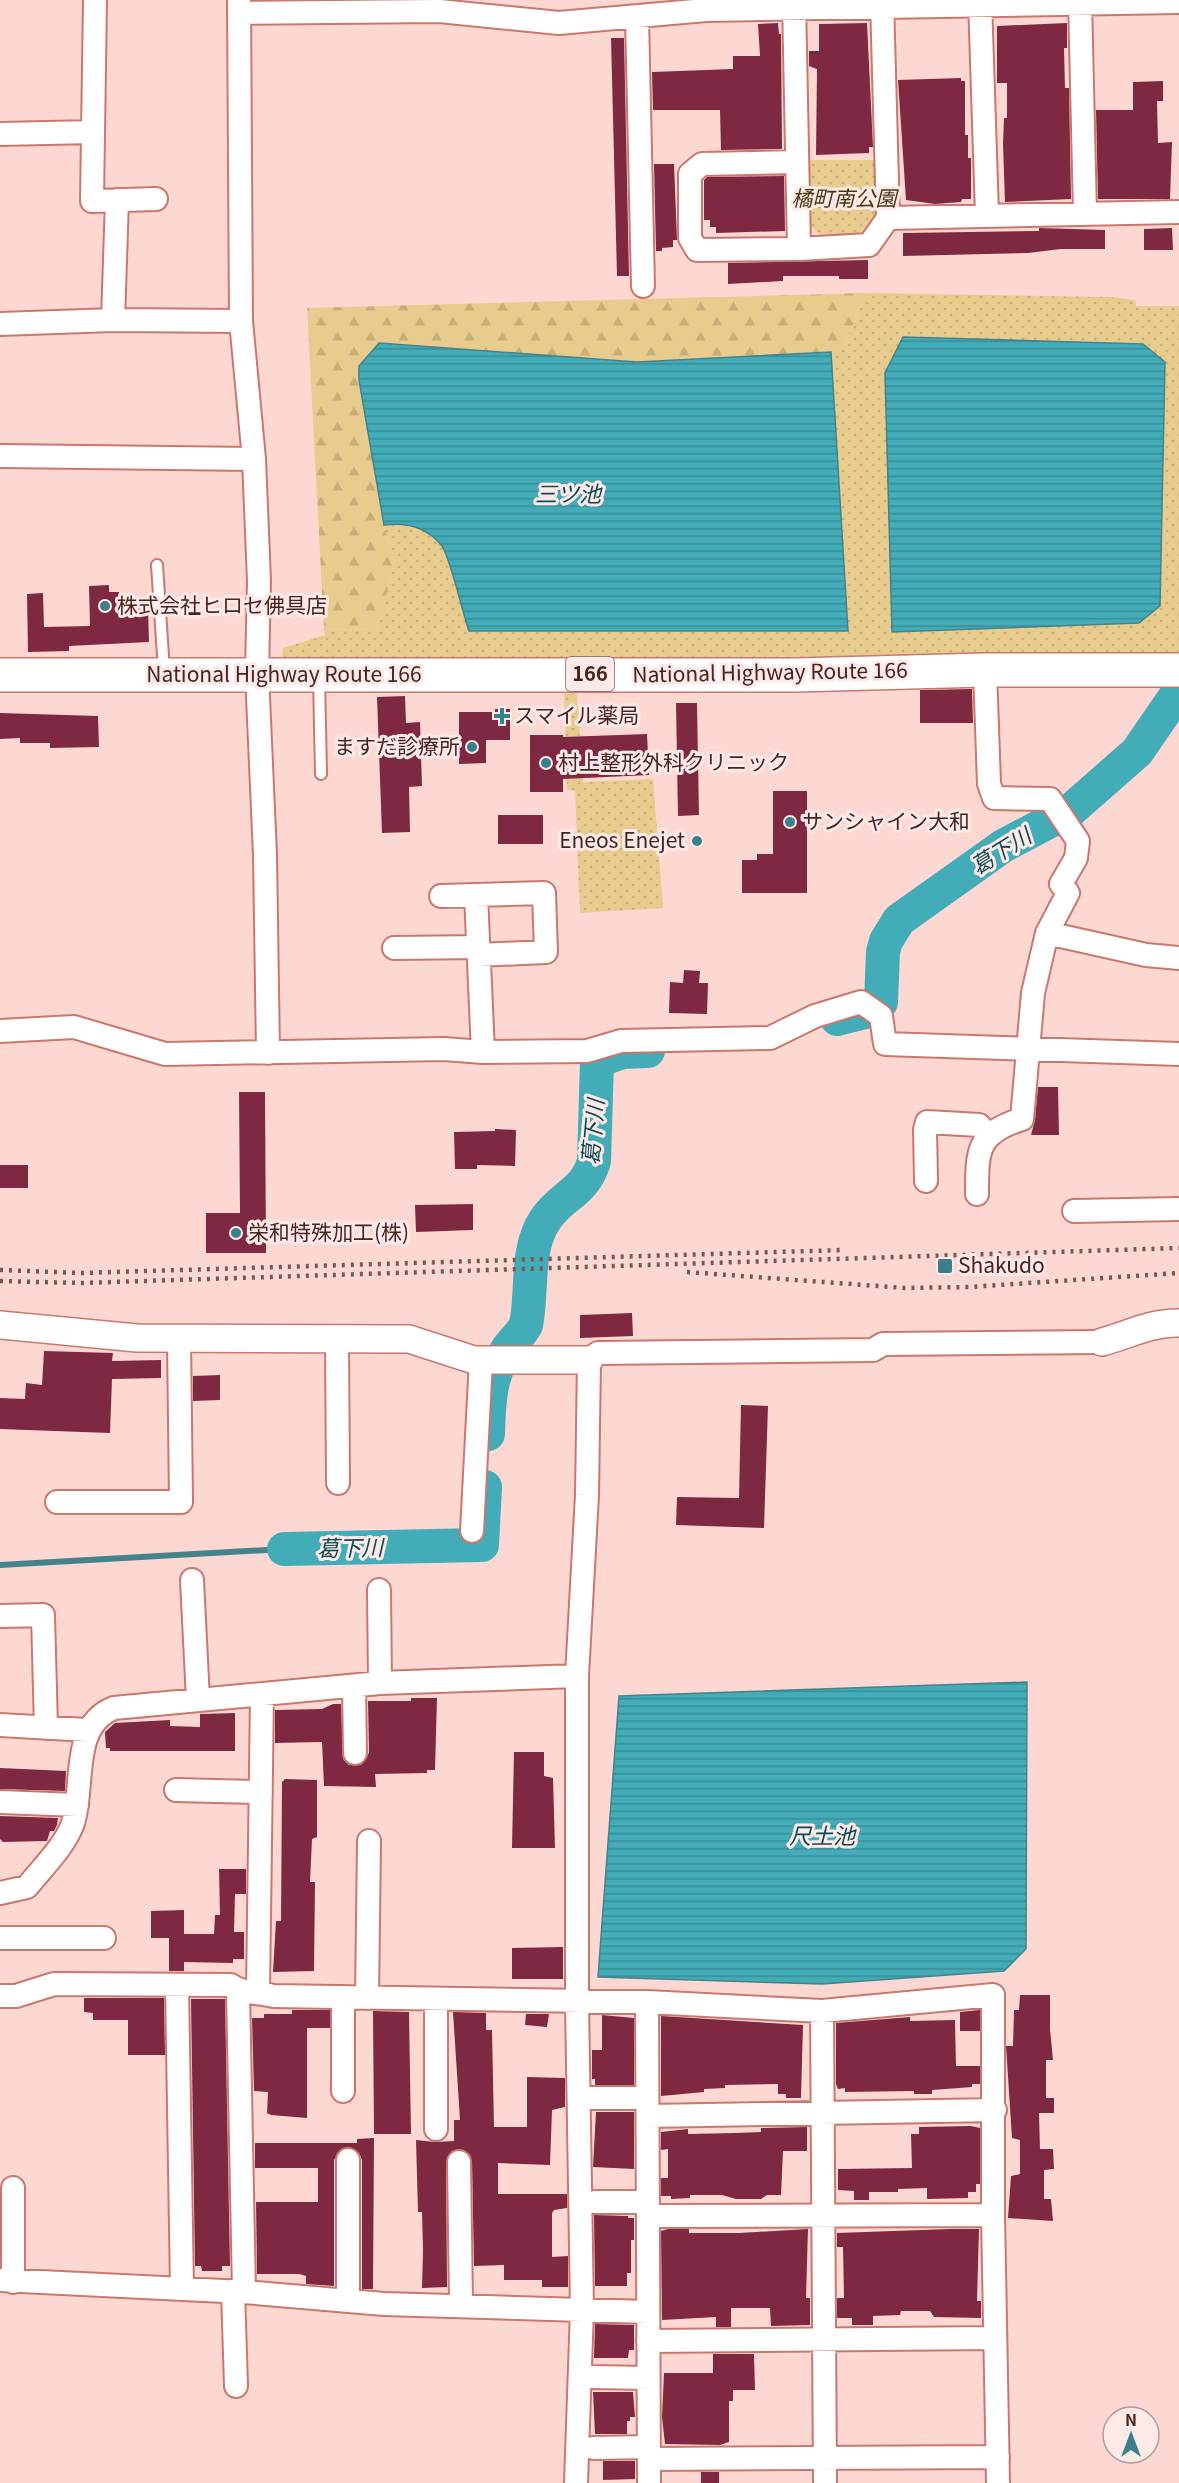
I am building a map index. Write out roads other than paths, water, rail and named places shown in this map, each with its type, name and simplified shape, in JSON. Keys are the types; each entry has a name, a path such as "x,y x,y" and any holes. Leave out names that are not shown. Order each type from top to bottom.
{"highway":[{"name":"National Highway Route 166","path":"0,675 796,675 985,670 1179,670"}],"street":[{"path":"95,0 92,201 156,199"},
{"path":"1080,2 1085,213"},
{"path":"268,1053 265,855 257,674 259,581 254,459 241,321 239,6 439,10 559,23 614,9 637,16 706,5 1179,2"},
{"path":"980,3 987,215"},
{"path":"794,4 799,249"},
{"path":"798,162 702,164 690,174 690,238 697,250 799,249 869,245 888,218 882,4"},
{"path":"637,16 643,286"},
{"path":"0,134 93,132"},
{"path":"113,320 117,200"},
{"path":"888,218 1179,212"},
{"path":"0,324 113,320 241,321"},
{"path":"0,456 254,459"},
{"path":"977,1194 980,1150 988,1135 1001,1125 1022,1119 1033,993 1047,933 1068,893 1060,884 1076,858 1078,841 1050,799 994,798 989,784 985,670"},
{"path":"394,948 546,952 544,892 441,896"},
{"path":"477,895 483,1052"},
{"path":"1047,933 1146,955 1179,958"},
{"path":"0,1031 74,1027 165,1054 444,1050 587,1051 621,1041 770,1038 815,1016 861,1002 881,1016 885,1044 1179,1054"},
{"path":"926,1181 925,1130 927,1122 980,1125 988,1135"},
{"path":"1074,1211 1179,1209"},
{"path":"0,1325 104,1335 179,1339 409,1339 481,1360 588,1360 598,1353 873,1350 883,1344 1102,1342 1147,1326 1179,1323"},
{"path":"57,1502 181,1502 179,1339"},
{"path":"338,1339 338,1483"},
{"path":"472,1532 481,1360"},
{"path":"576,2483 582,2309 577,2002 577,1676 587,1495 588,1360"},
{"path":"192,1580 198,1700"},
{"path":"379,1590 380,1683"},
{"path":"0,1616 43,1615 46,1728"},
{"path":"0,1893 27,1887 65,1838 73,1825 87,1730 93,1720 114,1708 380,1683 577,1676"},
{"path":"354,1686 355,1753"},
{"path":"236,2386 248,1991 261,1792 262,1694"},
{"path":"0,1725 87,1730"},
{"path":"176,1790 261,1792"},
{"path":"0,1802 77,1805"},
{"path":"367,1998 369,1841"},
{"path":"0,1938 104,1938"},
{"path":"0,1996 16,1996 54,1984 231,1985 273,1996 647,2002 822,2011 993,1995 995,2110 993,2215 998,2483"},
{"path":"177,1985 182,2289"},
{"path":"343,1997 344,2091"},
{"path":"436,1999 436,2129"},
{"path":"647,2002 649,2483"},
{"path":"822,2011 825,2483"},
{"path":"591,2098 647,2107 823,2113 995,2110"},
{"path":"348,2160 348,2301"},
{"path":"459,2162 461,2305"},
{"path":"13,2188 6,2281 238,2292 348,2301 648,2312"},
{"path":"595,2202 648,2209 825,2216 993,2215"},
{"path":"648,2342 995,2338"},
{"path":"592,2377 648,2378"},
{"path":"593,2448 649,2453 825,2459 998,2457"}],"lane":[{"path":"157,565 164,675"},
{"path":"319,674 321,774"}],"water":[{"path":"903,337 1143,344 1165,362 1160,606 1139,623 892,632 885,373"},
{"name":"三ツ池","path":"379,343 637,362 831,352 848,631 469,631 442,546 430,534 416,527 401,524 384,525 359,380 359,366"},
{"name":"尺土池","path":"1027,1682 1026,1949 1004,1971 822,1984 598,1977 619,1696"}],"waterway":[{"name":"葛下川","path":"837,1019 865,1012 881,1002 883,952 886,941 899,920 1003,846 1071,810 1137,752 1179,691"},
{"name":"葛下川","path":"488,1434 490,1402 496,1371 506,1351 526,1325 532,1257 539,1232 551,1212 585,1180 594,1161 597,1061 623,1052 648,1051"},
{"name":"葛下川","path":"284,1549 482,1545 485,1487"},
{"name":"葛下川","path":"0,1565 284,1549"}],"railway":[{"path":"0,1281 81,1283 1179,1248"},
{"path":"0,1270 81,1273 843,1250"},
{"path":"687,1272 905,1288 969,1287 1179,1273"}],"place":[{"name":"株式会社ヒロセ佛具店","path":"105,606"},
{"name":"スマイル薬局","path":"502,716"},
{"name":"ますだ診療所","path":"472,747"},
{"name":"村上整形外科クリニック","path":"546,763"},
{"name":"サンシャイン大和","path":"790,822"},
{"name":"Eneos Enejet","path":"697,841"},
{"name":"栄和特殊加工(株)","path":"236,1233"},
{"name":"Shakudo","path":"945,1266"}],"park label":[{"name":"橘町南公園","path":"844,199"}]}
